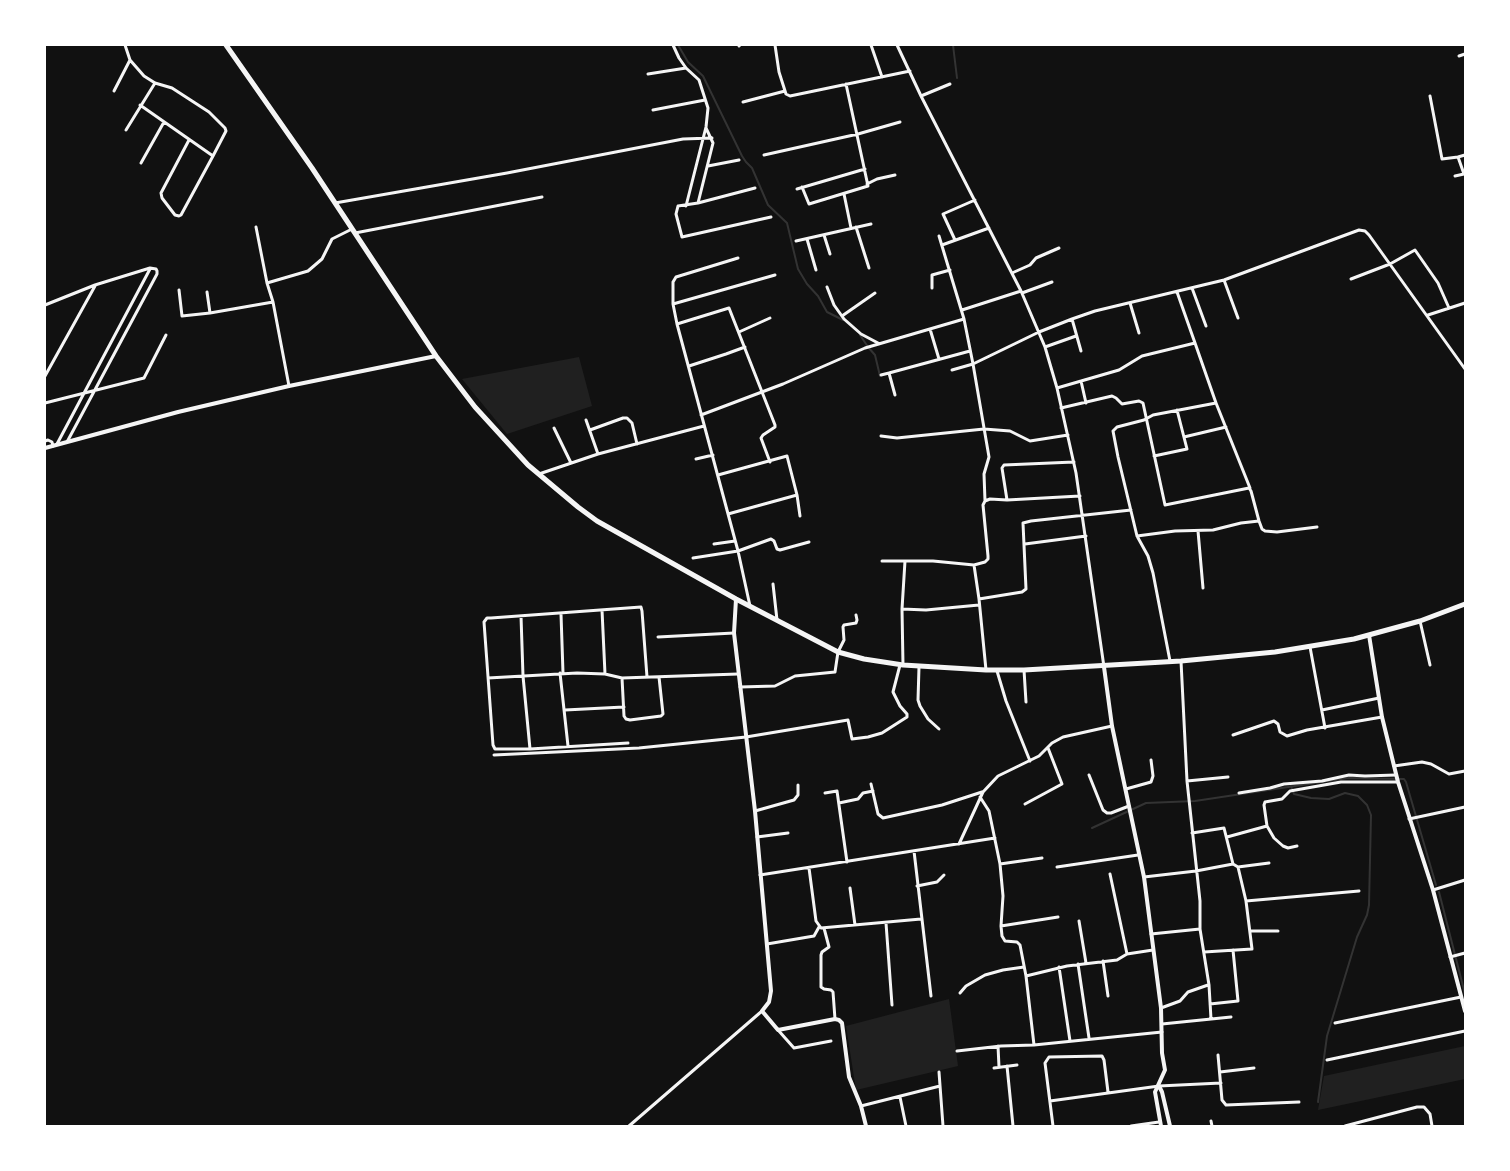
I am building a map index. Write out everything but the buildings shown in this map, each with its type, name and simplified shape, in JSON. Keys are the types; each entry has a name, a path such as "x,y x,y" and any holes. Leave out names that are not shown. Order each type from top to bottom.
{"main road":[{"path":"226,45 354,231 436,356 475,407 538,474 598,521 736,599 838,652 864,659 902,665 986,670 1104,667 1170,662 1244,656 1310,647 1368,635 1420,621 1465,604"}],"street":[{"path":"125,45 130,60 144,76 155,83 172,88 209,112 226,128 182,215 175,215 162,198 162,192 189,140"},
{"path":"673,45 686,68 699,80 708,108 706,127 686,206"},
{"path":"775,45 779,72 785,91 790,96 910,72"},
{"path":"871,45 882,77"},
{"path":"897,45 921,96 1022,292 1045,347 1057,388 1074,462 1112,726 1144,878 1161,1008 1162,1053 1165,1070 1155,1092 1160,1124 1131,1126"},
{"path":"1459,56 1465,54"},
{"path":"114,91 130,60"},
{"path":"648,74 686,68"},
{"path":"126,130 155,83"},
{"path":"802,187 809,204 868,186 846,84"},
{"path":"921,96 950,84"},
{"path":"743,102 785,91"},
{"path":"1430,96 1442,159 1465,155"},
{"path":"654,110 705,100"},
{"path":"140,105 213,156"},
{"path":"141,163 164,122"},
{"path":"764,155 858,134 900,122"},
{"path":"698,203 713,143 706,127"},
{"path":"335,203 507,173 683,139 712,138"},
{"path":"1455,176 1465,174 1458,157"},
{"path":"708,166 739,160"},
{"path":"796,189 865,169"},
{"path":"867,184 877,179 895,176"},
{"path":"755,188 686,206 678,206 676,214 682,237 772,217"},
{"path":"844,194 851,228"},
{"path":"267,283 308,271 322,259 332,239 354,231 542,197"},
{"path":"955,240 943,214 975,200"},
{"path":"796,241 871,224"},
{"path":"256,227 289,386"},
{"path":"856,227 869,268"},
{"path":"942,245 989,228"},
{"path":"952,370 973,364 1038,332 1095,311 1224,280 1359,230 1369,234 1465,368"},
{"path":"824,235 830,254"},
{"path":"882,561 905,560 974,565 985,562 988,559 983,505 985,501 984,471 989,458 962,310 939,236"},
{"path":"807,239 816,270"},
{"path":"1012,273 1030,264 1036,258 1059,248"},
{"path":"1351,279 1390,264 1415,250 1438,283 1449,308"},
{"path":"738,258 676,277 673,282 673,304 676,324 713,455 750,606"},
{"path":"55,445 85,393 150,268"},
{"path":"45,304 95,285 150,268 156,269 157,274 68,442"},
{"path":"932,288 932,275 950,270"},
{"path":"673,304 775,275"},
{"path":"1224,280 1238,318"},
{"path":"962,310 1052,282"},
{"path":"45,376 95,285"},
{"path":"827,287 834,305 842,316 861,334 878,344"},
{"path":"1192,288 1206,326"},
{"path":"178,290 182,316 273,302"},
{"path":"207,292 210,313"},
{"path":"1177,292 1216,403 1250,488 1258,521 1262,529 1270,532 1316,527"},
{"path":"842,316 875,293"},
{"path":"1130,303 1139,334"},
{"path":"1428,315 1465,303"},
{"path":"676,324 729,308 775,425 761,438 770,462"},
{"path":"739,332 770,318"},
{"path":"701,415 873,345 964,319"},
{"path":"1072,319 1081,350"},
{"path":"930,329 939,359"},
{"path":"117,330 125,334"},
{"path":"45,403 144,378 166,335"},
{"path":"1045,347 1076,336"},
{"path":"1057,388 1119,370 1142,356 1195,342"},
{"path":"688,366 745,347"},
{"path":"881,375 970,351"},
{"path":"45,448 178,412 289,386 436,356"},
{"path":"889,373 895,395"},
{"path":"1081,381 1086,402"},
{"path":"1061,408 1112,396 1122,404 1140,401 1145,406 1165,506 1250,488"},
{"path":"1170,662 1154,573 1138,536 1130,510 1114,431 1117,427 1147,418 1216,403"},
{"path":"1154,456 1187,450 1177,410"},
{"path":"590,430 627,418 632,423 638,444"},
{"path":"586,420 598,454"},
{"path":"538,474 598,454 704,426"},
{"path":"1184,437 1226,427"},
{"path":"554,428 571,464"},
{"path":"881,436 897,438 984,429 1010,431 1030,442 1068,435"},
{"path":"45,441 48,440 55,445"},
{"path":"696,459 713,455"},
{"path":"718,475 787,456 797,495 800,516"},
{"path":"1007,500 1002,468 1004,465 1074,462"},
{"path":"728,514 797,495"},
{"path":"985,501 990,499 1007,500 1080,496"},
{"path":"979,599 1024,591 1026,589 1023,523 1130,510"},
{"path":"1138,536 1175,531 1213,530 1258,521"},
{"path":"1198,531 1203,588"},
{"path":"1025,544 1086,536"},
{"path":"693,558 738,551 771,539 774,541 777,549 780,550 809,542"},
{"path":"714,544 735,541"},
{"path":"494,756 639,748 746,737 848,720 853,740 882,733 907,717 893,692 902,665 902,609 905,560"},
{"path":"974,565 986,670"},
{"path":"773,584 777,621"},
{"path":"629,1126 762,1011 769,1002 771,991 755,811 734,633 736,599"},
{"path":"902,609 926,610 979,605"},
{"path":"628,742 530,749 497,750 494,748 485,620 641,607 647,677"},
{"path":"602,610 605,674"},
{"path":"560,613 561,673 568,746"},
{"path":"522,616 523,676 530,749"},
{"path":"740,687 776,686 795,676 835,672 838,652 844,640 842,627 856,623 856,616"},
{"path":"1420,621 1430,665"},
{"path":"658,637 734,633"},
{"path":"1368,635 1382,718 1398,782 1454,956 1465,1011"},
{"path":"1310,647 1325,728"},
{"path":"1180,661 1187,781 1200,901 1200,930 1209,985 1211,1019"},
{"path":"919,667 918,700 928,720 939,729"},
{"path":"996,670 1006,702 1030,761"},
{"path":"1024,670 1026,702"},
{"path":"488,678 561,673 605,674 622,678 738,674"},
{"path":"622,678 624,716 626,719 661,716 663,714 660,677"},
{"path":"1322,710 1378,698"},
{"path":"565,710 624,707"},
{"path":"1233,735 1274,721 1277,722 1280,732 1287,736 1382,718"},
{"path":"959,844 980,797 998,776 1030,761 1052,743 1069,734 1112,726"},
{"path":"1025,804 1062,784 1048,748"},
{"path":"1126,789 1151,782 1153,776 1151,760"},
{"path":"1394,766 1422,762 1431,764 1449,774 1465,771"},
{"path":"1239,793 1270,788 1287,788 1348,774 1365,779 1398,782"},
{"path":"1089,775 1103,810 1106,813 1130,808"},
{"path":"1287,788 1295,790 1397,775"},
{"path":"1187,781 1228,776"},
{"path":"871,784 878,814 883,818 942,805 983,792"},
{"path":"755,811 794,800 798,795 798,785"},
{"path":"1287,788 1282,799 1265,802 1266,826 1274,838 1283,846 1288,848 1297,846"},
{"path":"825,793 837,790 847,862"},
{"path":"839,803 858,799 863,793 873,791"},
{"path":"980,797 989,810 996,838 1003,896 1001,926 1003,939 1005,941 1017,942 1020,945 1026,976 1034,1045"},
{"path":"1411,818 1465,807"},
{"path":"1227,837 1266,826"},
{"path":"1192,833 1224,828 1233,864"},
{"path":"756,837 788,833"},
{"path":"760,875 996,838"},
{"path":"914,851 931,996"},
{"path":"1057,867 1138,855"},
{"path":"1000,864 1042,858"},
{"path":"1144,878 1233,864 1238,867 1269,864"},
{"path":"1204,952 1252,949 1246,901 1238,867"},
{"path":"766,944 814,936 819,927 809,868"},
{"path":"1110,874 1126,954"},
{"path":"917,886 937,882 944,875"},
{"path":"1433,890 1465,880"},
{"path":"850,888 855,925"},
{"path":"1246,901 1359,891"},
{"path":"1001,926 1058,917"},
{"path":"819,927 921,919"},
{"path":"1079,921 1086,963"},
{"path":"886,923 892,1005"},
{"path":"824,928 829,948 822,952 821,955 821,987 824,990 832,990 835,1019"},
{"path":"1151,934 1200,930"},
{"path":"1251,932 1278,931"},
{"path":"1026,976 1059,967 1117,960 1126,954 1153,950"},
{"path":"1210,1004 1238,1001 1233,950"},
{"path":"1454,956 1465,953"},
{"path":"1103,961 1108,996"},
{"path":"1078,964 1090,1038"},
{"path":"960,993 966,986 985,975 1024,967"},
{"path":"1059,967 1070,1041"},
{"path":"1161,1008 1180,1001 1188,992 1209,985"},
{"path":"1335,1023 1461,997"},
{"path":"762,1011 794,1048 831,1041"},
{"path":"1162,1024 1231,1017"},
{"path":"778,1030 835,1019 842,1023 849,1077 861,1106 866,1126"},
{"path":"1327,1060 1465,1031"},
{"path":"957,1051 1162,1032"},
{"path":"998,1046 999,1067"},
{"path":"1218,1054 1222,1100 1226,1105 1299,1102"},
{"path":"1053,1126 1045,1063 1049,1057 1102,1056 1108,1092"},
{"path":"994,1068 1017,1064"},
{"path":"1007,1066 1013,1126"},
{"path":"1220,1072 1254,1068"},
{"path":"939,1072 943,1126"},
{"path":"1050,1101 1159,1086 1221,1083"},
{"path":"861,1106 940,1086"},
{"path":"1159,1086 1170,1126"},
{"path":"900,1097 906,1126"},
{"path":"1345,1126 1418,1107 1424,1107 1430,1114 1432,1126"},
{"path":"1211,1121 1212,1126"}],"shaded area":[{"path":"579,357 592,406 507,434 462,379"},
{"path":"949,999 958,1066 856,1090 846,1026"},
{"path":"1465,1046 1465,1079 1318,1110 1324,1076"}],"waterway":[{"path":"678,45 688,62 703,76 742,156 752,168 768,205 787,223 798,269 827,312 843,320"},
{"path":"953,45 957,78"},
{"path":"860,335 875,355 880,376"},
{"path":"1092,828 1146,803 1195,801 1348,778 1404,779 1436,885"},
{"path":"1291,786 1294,794 1311,798 1329,799 1345,793 1358,796 1367,805 1371,815 1369,905 1367,915 1357,937 1327,1036 1318,1102"},
{"path":"1439,892 1465,994"}]}
